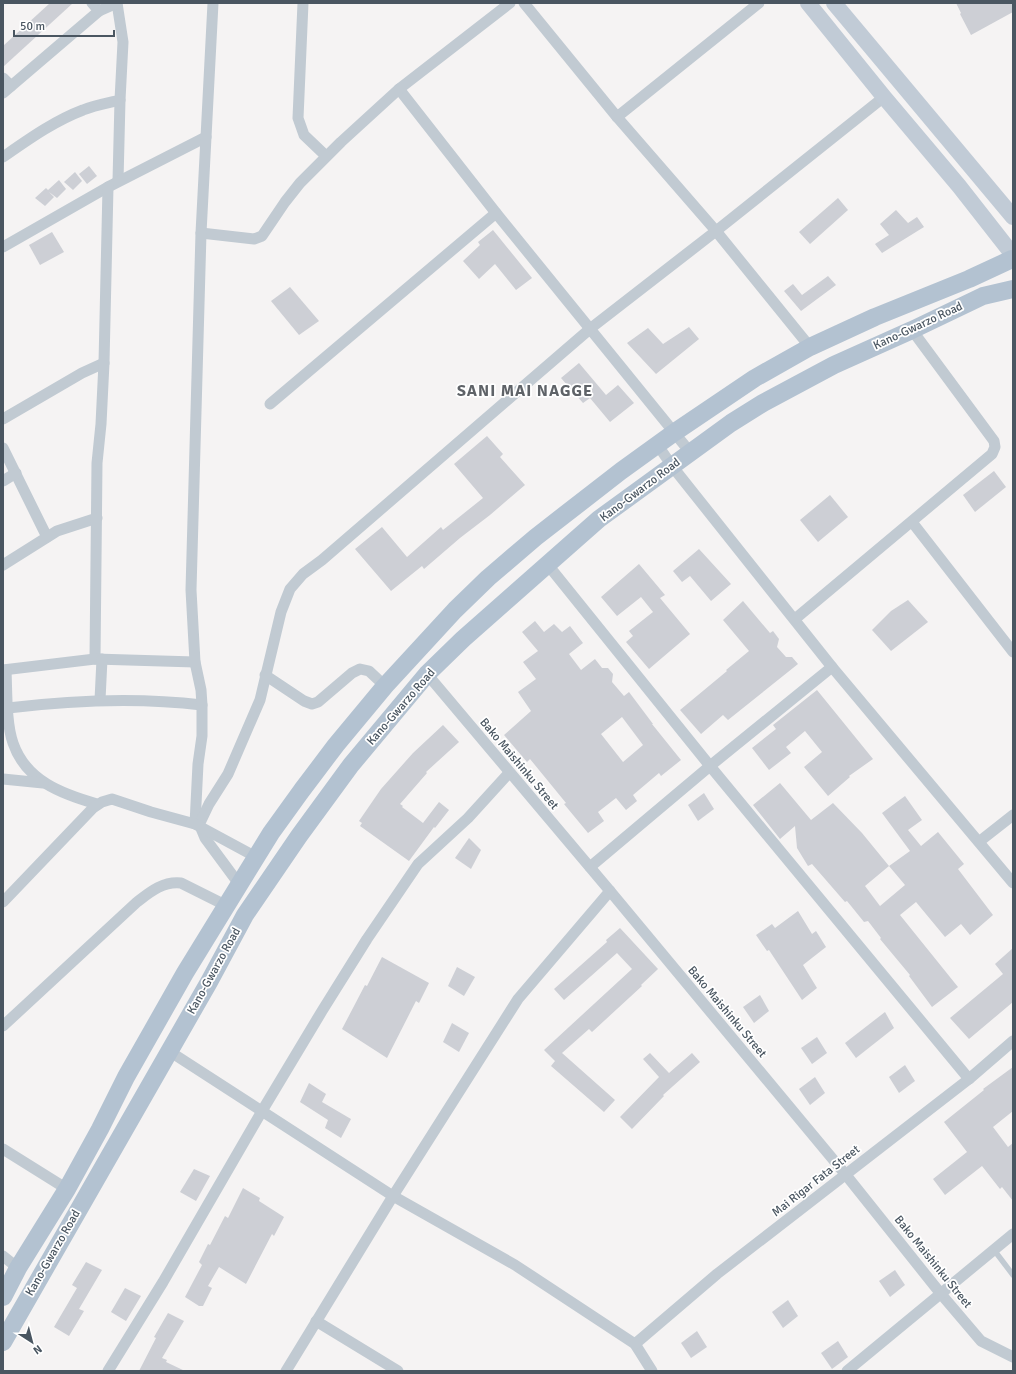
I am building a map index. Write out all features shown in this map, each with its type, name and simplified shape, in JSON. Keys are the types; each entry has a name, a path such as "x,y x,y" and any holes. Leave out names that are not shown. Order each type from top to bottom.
{"main road":[{"path":"808,3 884,97 959,186 1012,257 1010,268 1013,277"},
{"path":"834,3 1013,218"},
{"name":"Kano-Gwarzo Road","path":"3,1297 18,1268 68,1189 126,1077 185,973 256,857 302,790 336,745 386,686 455,610 488,578 536,537 657,444 750,381 810,346 875,317 969,279 1012,257"},
{"name":"Kano-Gwarzo Road","path":"3,1342 170,1051 245,915 299,836 352,765 427,674 463,639 599,519 690,452 763,403 834,365 983,296 1013,289"}],"street":[{"path":"3,78 7,90 96,7 117,3 123,42 118,181"},
{"path":"213,3 201,233 191,590 195,662 201,690 202,705 202,736 198,764 198,825 205,838 239,884"},
{"path":"302,3 298,118 304,135 326,156"},
{"path":"201,233 254,239 262,236 300,183 326,156 399,89 510,3"},
{"path":"524,3 617,117 716,231 810,346"},
{"path":"617,117 759,3"},
{"path":"399,89 496,213 591,328 690,452"},
{"path":"198,825 228,774 260,700 281,612 290,589 303,574 322,560 591,328 716,231 884,97"},
{"path":"3,157 39,132 65,118 85,109 120,100"},
{"path":"3,248 118,181 206,137"},
{"path":"100,700 96,518 97,463 101,424 104,363 108,187"},
{"path":"270,404 496,213"},
{"path":"795,619 992,454 996,447 994,441 912,330"},
{"path":"3,418 82,373 104,363"},
{"path":"657,444 672,466 832,667 980,841 1013,883"},
{"path":"3,448 47,537"},
{"path":"3,481 16,473"},
{"path":"3,565 47,537 96,518"},
{"path":"912,522 1013,652"},
{"path":"548,565 710,766 969,1079"},
{"path":"97,804 72,797 56,790 44,783 24,765 17,754 11,735 4,670 99,659 195,662"},
{"path":"590,867 710,766 832,667"},
{"path":"265,675 304,701 312,704 321,699 352,672 360,669 368,671 386,686"},
{"name":"Bako Maishinku Street","path":"427,674 509,773 590,867 846,1175 941,1294 981,1341 1013,1357"},
{"path":"8,708 40,704 100,700 152,700 202,705"},
{"path":"108,1371 163,1282 262,1111 367,939 418,864 468,818 509,773"},
{"path":"3,779 44,783"},
{"path":"3,902 97,804 106,800 112,799 198,825 256,857"},
{"path":"980,841 1013,814"},
{"path":"3,1026 137,902 157,888 172,882 181,883 226,906"},
{"path":"286,1371 393,1196 518,999 610,891"},
{"name":"Mai Rigar Fata Street","path":"635,1344 717,1274 969,1079 1013,1041"},
{"path":"170,1051 393,1196 515,1265 635,1344 652,1371"},
{"path":"3,1149 68,1189"},
{"path":"847,1371 1013,1234"},
{"path":"3,1256 18,1268"},
{"path":"316,1321 398,1371"}],"lane":[{"path":"994,1250 1013,1276"}],"building":[{"path":"50,3 73,3 3,67 3,46"},
{"path":"956,3 1013,3 1013,12 971,35"},
{"path":"89,166 97,176 87,184 79,174"},
{"path":"75,172 82,181 73,190 64,182"},
{"path":"59,180 66,189 57,198 49,192 54,197 45,206 35,198 46,188 48,190"},
{"path":"838,198 848,210 810,244 799,232"},
{"path":"896,210 908,223 917,217 924,227 882,253 875,244 889,235 880,224"},
{"path":"493,230 532,278 516,290 495,264 479,279 463,261 480,245 478,242"},
{"path":"52,232 64,252 40,265 29,245"},
{"path":"828,276 836,285 801,311 784,291 793,284 802,295"},
{"path":"290,287 319,321 299,335 271,301"},
{"path":"689,327 699,339 656,374 627,343 648,328 663,344"},
{"path":"579,363 606,395 618,385 634,403 610,422 590,398 583,403 561,378"},
{"path":"487,436 503,454 500,457 525,485 424,569 422,566 391,591 355,549 382,527 407,557 441,527 443,530 483,498 454,464"},
{"path":"994,471 1006,487 975,512 963,495"},
{"path":"830,495 848,517 818,542 800,520"},
{"path":"699,549 731,584 711,601 690,576 682,582 673,571"},
{"path":"639,564 665,595 660,598 690,634 649,669 626,642 633,636 629,631 653,612 641,597 617,616 601,597"},
{"path":"908,600 928,622 891,651 872,630 891,611"},
{"path":"743,601 770,633 773,631 779,639 777,647 786,657 792,657 798,664 728,720 723,715 701,734 680,710 749,651 723,620"},
{"path":"535,621 544,632 554,624 562,632 570,626 583,643 569,654 581,670 595,659 602,668 608,668 613,674 612,682 624,696 629,692 681,760 661,776 659,773 633,795 637,801 626,810 616,798 598,812 604,821 588,833 530,759 527,762 504,735 531,711 518,692 536,679 523,662 538,651 522,632","holes":["622,717 643,745 623,762 601,734"]},
{"path":"817,690 873,759 849,776 850,777 828,796 804,767 822,752 805,731 786,747 791,753 769,770 752,748 776,729 773,725"},
{"path":"443,725 459,742 426,772 427,773 400,804 423,823 439,802 449,810 435,828 434,827 409,861 360,826 362,823 359,821 381,789 413,753"},
{"path":"780,783 811,820 833,803 862,833 889,866 910,851 882,813 905,796 922,820 908,830 921,846 938,832 964,864 958,869 993,915 970,935 961,924 945,937 916,902 900,915 958,987 932,1007 909,976 910,975 880,939 881,938 868,921 864,922 847,901 845,902 812,864 808,866 797,848 795,826 780,839 753,805","holes":["889,866 905,885 880,906 865,886"]},
{"path":"704,793 714,809 698,821 688,805"},
{"path":"469,838 481,850 471,869 455,858"},
{"path":"798,911 812,934 816,931 826,947 803,965 817,988 802,1000 769,950 767,951 756,935 772,924 775,928"},
{"path":"620,928 658,969 641,985 642,986 592,1032 589,1029 562,1053 615,1100 604,1112 551,1066 555,1061 544,1050 632,969 617,953 564,1000 554,989 607,942 606,940"},
{"path":"1013,948 1013,1002 969,1039 950,1018 1003,974 995,964"},
{"path":"382,957 429,983 419,1003 416,1001 387,1058 342,1029 365,985 367,986"},
{"path":"457,967 475,977 464,996 448,986"},
{"path":"760,995 769,1011 754,1023 743,1007"},
{"path":"885,1012 894,1028 856,1058 845,1043"},
{"path":"452,1023 469,1033 459,1052 443,1042"},
{"path":"817,1037 827,1053 812,1064 801,1048"},
{"path":"650,1053 669,1073 692,1053 700,1062 663,1095 664,1096 632,1129 620,1117 659,1077 643,1059"},
{"path":"905,1065 915,1081 899,1093 889,1077"},
{"path":"1013,1067 1013,1111 993,1127 1008,1147 1013,1143 1013,1201 1002,1187 1000,1189 982,1166 945,1195 933,1179 967,1152 944,1122 984,1090 983,1089"},
{"path":"815,1077 825,1093 810,1105 799,1089"},
{"path":"309,1083 326,1094 322,1102 351,1119 341,1138 325,1128 328,1120 300,1102"},
{"path":"194,1169 210,1176 196,1201 180,1192"},
{"path":"243,1188 260,1198 259,1201 284,1217 274,1236 272,1234 246,1284 219,1267 208,1286 212,1288 203,1306 199,1306 185,1297 202,1265 199,1262 208,1244 210,1245 225,1216 228,1218"},
{"path":"86,1262 102,1270 79,1309 84,1311 69,1336 54,1327 77,1288 72,1285"},
{"path":"895,1270 905,1285 890,1297 879,1281"},
{"path":"125,1288 141,1296 126,1321 111,1312"},
{"path":"788,1300 798,1316 783,1328 772,1312"},
{"path":"168,1313 184,1321 162,1358 167,1360 166,1362 185,1371 139,1371 156,1338 154,1337"},
{"path":"697,1331 707,1347 691,1358 681,1343"},
{"path":"838,1341 848,1357 832,1369 821,1353"}],"district":[{"name":"SANI MAI NAGGE","path":"525,391"}]}
